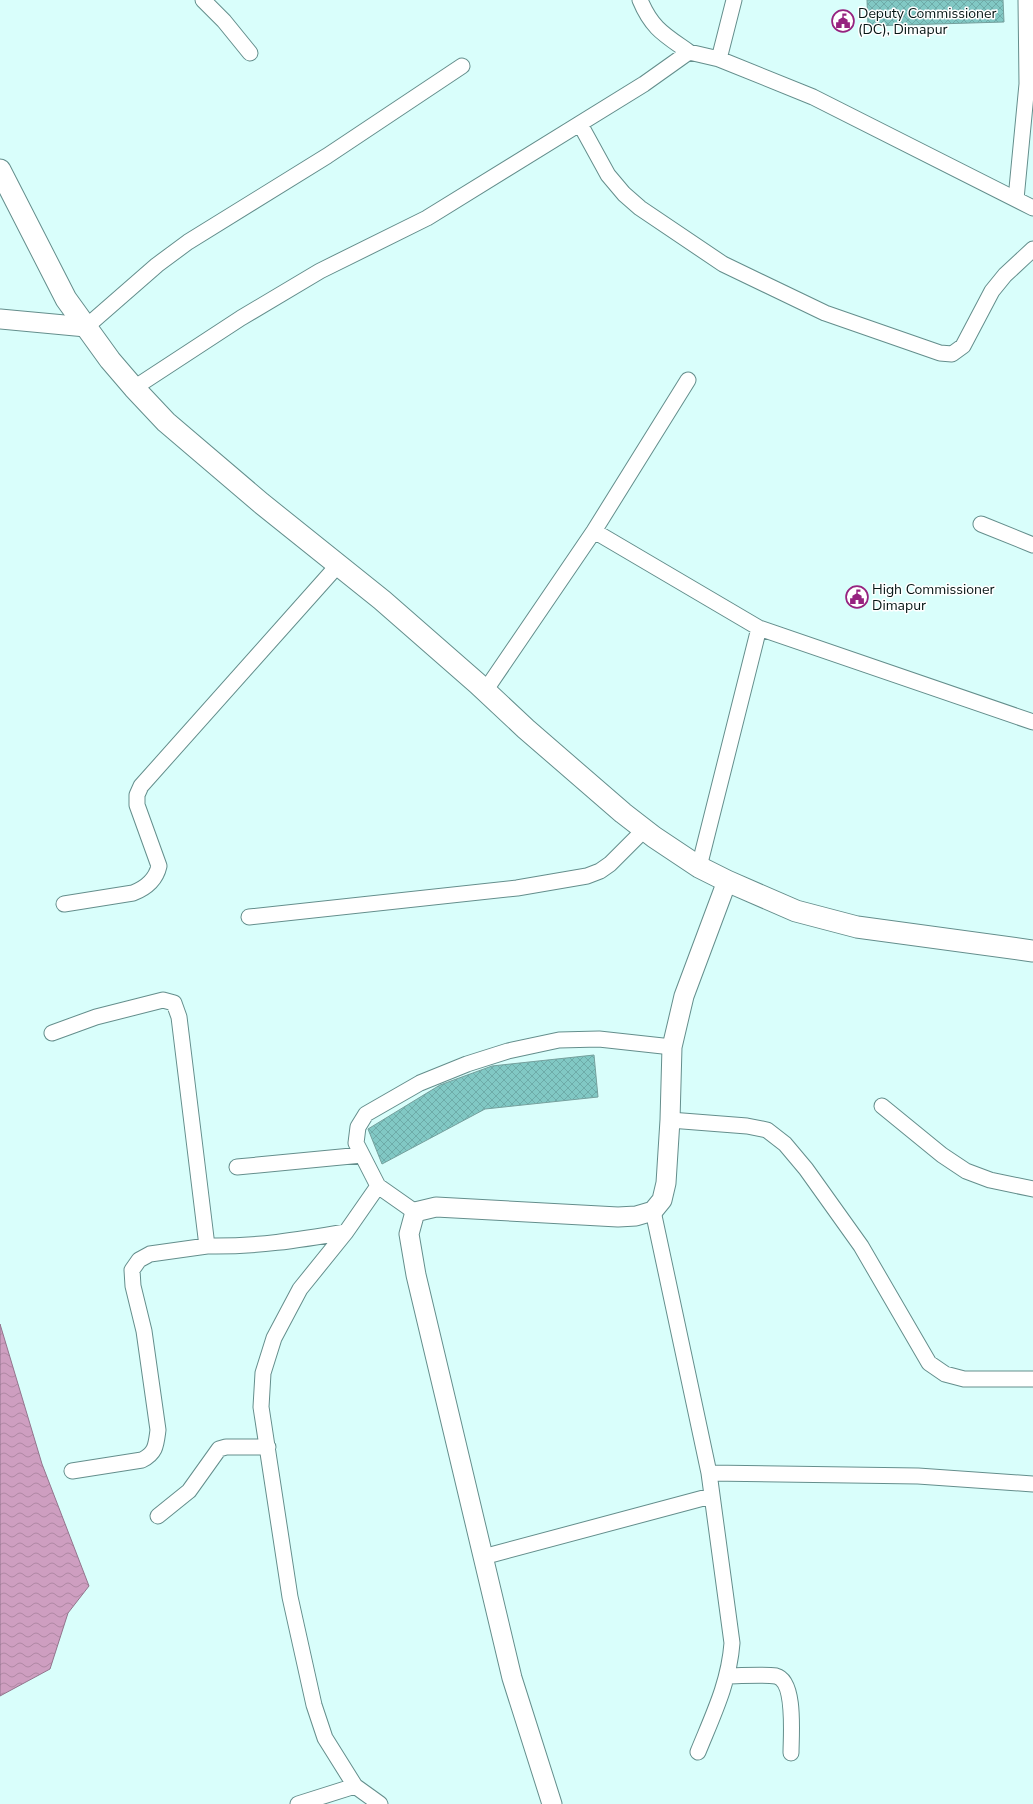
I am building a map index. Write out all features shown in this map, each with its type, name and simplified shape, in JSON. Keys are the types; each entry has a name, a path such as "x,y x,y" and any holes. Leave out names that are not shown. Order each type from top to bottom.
{"main road":[{"path":"0,170 66,299 134,388 166,422 382,600 526,729 644,830 699,867 727,882 796,911 827,920 902,934 1033,951"}],"street":[{"path":"203,0 224,21 250,53"},
{"path":"640,0 646,14 655,28 689,52 719,59 813,97 1033,208"},
{"path":"719,59 734,0"},
{"path":"1016,200 1030,78 1026,0"},
{"path":"134,388 241,318 307,279 427,218 644,84 689,52"},
{"path":"0,319 86,327 157,265 188,242 327,156 462,66"},
{"path":"580,124 608,175 624,194 640,208 723,264 825,313 940,353 952,354 963,346 992,291 1005,275 1033,249"},
{"path":"485,691 594,531 688,380"},
{"path":"981,524 1033,545"},
{"path":"594,531 759,628 1033,722"},
{"path":"64,904 133,893 141,890 150,882 157,873 159,866 137,805 136,795 142,786 338,565"},
{"path":"699,867 759,628"},
{"path":"249,917 517,888 587,876 600,871 610,864 644,830"},
{"path":"672,1047 599,1039 559,1040 508,1051 467,1064 420,1083 366,1114 358,1127 356,1143 378,1186 415,1212 436,1207 618,1217 636,1216 653,1212 662,1200 666,1183 670,1120 672,1047 684,996 727,882"},
{"path":"52,1033 96,1017 163,1000 174,1004 179,1017 207,1246"},
{"path":"882,1106 942,1155 966,1171 990,1180 1033,1189"},
{"path":"670,1120 747,1126 767,1130 785,1144 806,1169 861,1246 929,1363 945,1374 964,1379 1033,1379"},
{"path":"237,1167 362,1155"},
{"path":"378,1186 346,1232 300,1289 274,1338 263,1373 261,1407 290,1597 314,1705 325,1738 355,1786 380,1804"},
{"path":"415,1212 409,1234 416,1275 512,1678 552,1804"},
{"path":"653,1212 709,1473 732,1643 730,1664 721,1697 698,1752"},
{"path":"72,1472 142,1460 151,1456 156,1446 158,1430 144,1331 133,1286 132,1270 139,1260 150,1254 207,1246 234,1247 271,1244 346,1232"},
{"path":"158,1516 189,1491 219,1448 268,1447"},
{"path":"709,1473 918,1476 1033,1484"},
{"path":"483,1557 711,1496"},
{"path":"727,1676 777,1676 785,1682 790,1693 791,1753"},
{"path":"298,1804 355,1786"}],"water":[{"path":"0,1324 42,1464 89,1586 68,1613 50,1669 0,1696"}],"building":[{"path":"867,0 1003,0 1004,22 868,26"},
{"path":"594,1055 598,1097 485,1109 382,1164 368,1129 440,1085 492,1066"}],"place":[{"name":"Deputy Commissioner (DC), Dimapur","path":"843,21"},
{"name":"High Commissioner Dimapur","path":"857,597"}]}
